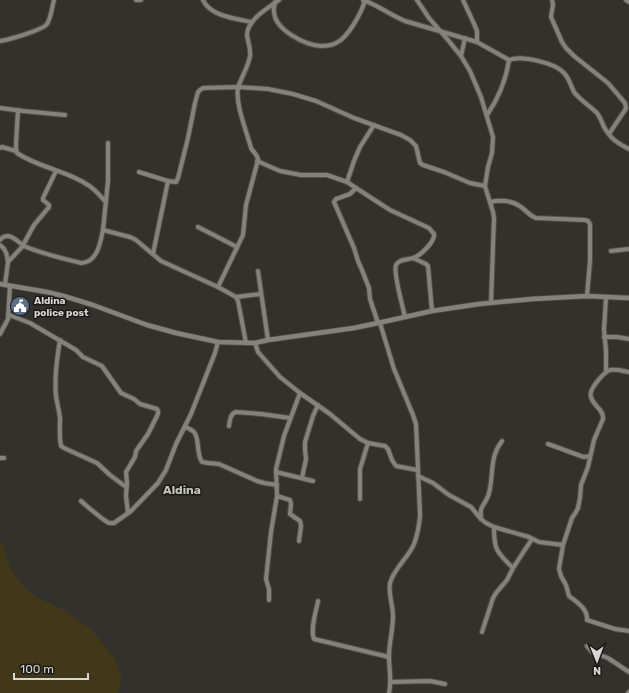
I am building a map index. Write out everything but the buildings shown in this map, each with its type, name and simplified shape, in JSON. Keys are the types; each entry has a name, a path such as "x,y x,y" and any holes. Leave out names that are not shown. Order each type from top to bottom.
{"street":[{"path":"0,41 44,28 48,23 54,0"},
{"path":"136,0 141,0"},
{"path":"203,0 205,4 215,12 237,20 252,22"},
{"path":"276,1 274,12 279,24 287,32 304,42 321,46 337,42 345,36 360,12 364,0 405,21 477,42 509,60 517,58 527,59 549,65 566,74 577,96 597,114 609,134 619,144 629,149"},
{"path":"417,0 429,18 461,56 470,71 487,115 493,140 492,153 485,186 494,218 491,303"},
{"path":"463,0 477,31 477,42"},
{"path":"552,0 553,5 551,16 566,48 608,83 625,103 625,110 609,134"},
{"path":"218,287 243,235 246,205 258,157 251,148 239,107 238,93 238,87 249,61 250,46 247,36 249,26 259,15 276,1"},
{"path":"461,56 465,38"},
{"path":"487,115 505,78 509,60"},
{"path":"139,172 176,182 188,138 194,103 199,91 203,88 238,87 268,89 293,94 316,101 354,118 401,135 413,141 416,146 420,163 423,165 470,183 485,186"},
{"path":"0,108 65,114"},
{"path":"16,151 18,110"},
{"path":"347,182 358,152 374,125"},
{"path":"0,240 7,236 17,240 23,245 48,254 82,263 91,260 98,251 103,230 108,180 108,143"},
{"path":"0,148 2,147 16,151 20,155 38,164 86,183 106,202"},
{"path":"257,161 280,171 301,175 327,175 347,182 390,210 429,228 433,231 435,236 432,242 422,252 413,258"},
{"path":"8,262 23,245 34,225 49,207 49,205 42,198 56,171"},
{"path":"153,254 168,181"},
{"path":"356,188 350,194 336,199 334,202 354,248 369,288 370,299 394,369 414,415 416,435 420,517 414,544 393,577 390,585 393,616 389,657 391,682 389,693"},
{"path":"490,202 501,201 515,204 536,218 588,221 590,224 590,260 587,296"},
{"path":"198,227 237,247"},
{"path":"103,230 136,240 161,261 218,287 236,297 261,294"},
{"path":"0,245 6,252 8,262 5,285 9,316 0,334"},
{"path":"611,251 629,250"},
{"path":"406,317 396,278 396,266 397,263 407,258 413,258 428,266 432,311"},
{"path":"258,271 268,340"},
{"path":"5,285 67,297 176,334 218,342 246,343 255,343 354,328 432,311 491,303 587,296 629,298"},
{"path":"236,297 246,343"},
{"path":"606,298 604,329 606,372"},
{"path":"9,316 30,323 76,350 83,357 102,366 118,390 123,394 134,399 140,404 157,409 158,414 148,434 136,451 135,458 126,470 126,496 128,513"},
{"path":"604,337 629,339"},
{"path":"60,340 56,364 56,395 59,407 61,446 97,463 126,487"},
{"path":"82,501 109,523 114,523 128,513 154,488 166,470 176,444 198,398 201,386 218,342"},
{"path":"255,343 258,352 276,373 300,393 368,443 385,446 396,466 417,470"},
{"path":"629,372 613,370 606,372 591,390 590,395 592,400 604,416 594,440 588,467 580,487 578,508 572,518 563,545 559,566 561,576 566,585 569,596 585,610 587,620 615,629 629,631"},
{"path":"269,600 269,588 266,579 271,532 277,496 276,472 281,446 300,393"},
{"path":"302,478 306,459 305,442 318,405"},
{"path":"229,426 233,413 236,412 290,418"},
{"path":"185,427 196,436 202,462 219,464 258,481 277,485"},
{"path":"481,519 481,508 490,492 494,453 502,441"},
{"path":"360,498 360,469 368,443"},
{"path":"548,444 584,457 590,456"},
{"path":"276,472 313,481"},
{"path":"418,476 433,483 472,508 481,519 494,527 517,533 539,542 563,545"},
{"path":"277,496 290,500 290,514 300,521 302,526 299,541"},
{"path":"472,508 481,508"},
{"path":"494,527 496,550 513,568"},
{"path":"482,632 496,593 507,580 532,539"},
{"path":"318,602 312,636 314,638 389,657"},
{"path":"586,646 592,652 608,658 629,672"},
{"path":"391,682 430,681 445,684"}],"sand":[{"path":"0,539 11,570 26,589 38,598 62,609 91,629 115,659 122,678 118,693 0,693"}],"place":[{"name":"Aldina police post","path":"20,306"}],"district":[{"name":"Aldina","path":"182,490"}]}
